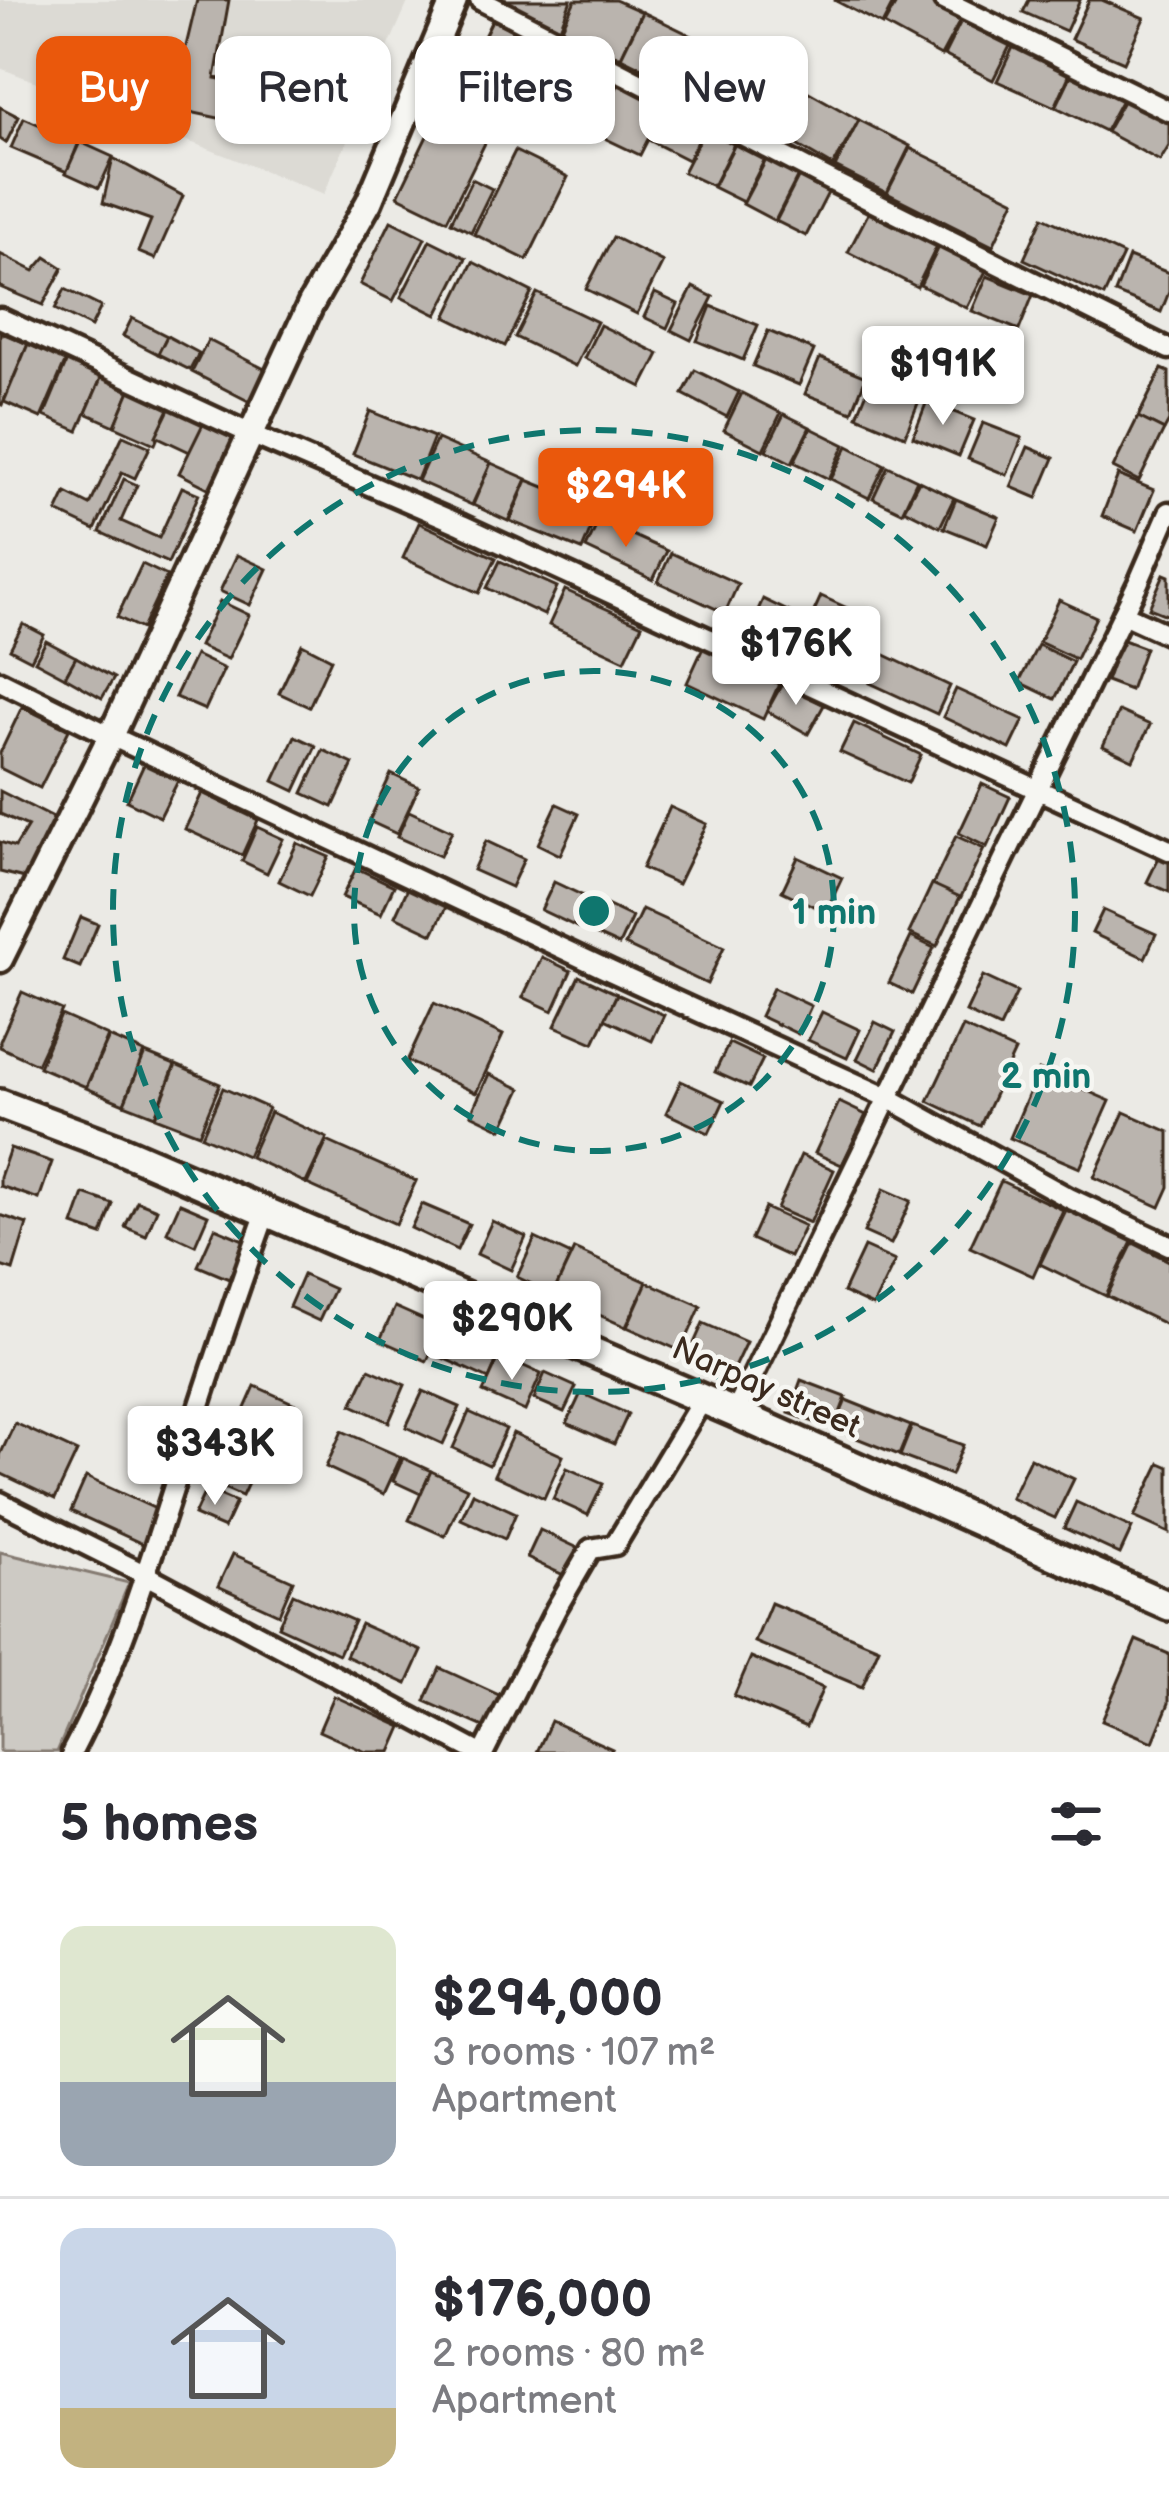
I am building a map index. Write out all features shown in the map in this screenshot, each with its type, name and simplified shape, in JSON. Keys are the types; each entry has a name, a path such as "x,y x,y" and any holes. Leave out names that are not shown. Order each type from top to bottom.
{"main road":[{"name":"Narpay street","path":"0,1104 117,1148 735,1413 1169,1606"}],"street":[{"path":"0,958 111,736 311,304 369,202 454,0"},
{"path":"480,0 857,195 1169,349"},
{"path":"944,0 1169,111"},
{"path":"0,318 1169,850"},
{"path":"735,1413 1169,512"},
{"path":"1123,614 1169,635"},
{"path":"0,681 890,1099 1070,1198 1169,1244"},
{"path":"72,1752 137,1604 266,1212"},
{"path":"0,1502 481,1752 590,1549 615,1545 703,1400"}],"shaded area":[{"path":"0,0 409,0 391,41 391,36 215,36 215,144 346,144 324,194 191,142 191,36 36,36 36,82 0,68"},
{"path":"0,1552 129,1583 57,1752 0,1752"}],"building":[{"path":"197,0 229,0 223,36 215,36 215,117 191,112 188,36"},
{"path":"495,0 571,0 560,28"},
{"path":"575,0 615,0 642,12 621,57 615,54 615,36 574,36 561,30"},
{"path":"834,0 895,0 882,25"},
{"path":"898,0 931,0 962,17 941,56 884,25"},
{"path":"1029,0 1080,0 1066,31 1023,12"},
{"path":"1089,0 1102,0 1144,18 1124,62 1071,39"},
{"path":"643,12 692,36 639,36 639,66 621,57"},
{"path":"963,17 1012,42 993,80 944,55"},
{"path":"492,20 524,36 484,36"},
{"path":"1015,43 1072,69 1055,107 997,81"},
{"path":"1074,69 1125,94 1105,131 1056,107"},
{"path":"619,83 639,93 639,144 646,144 640,155 615,143"},
{"path":"808,92 859,120 833,166 795,144 808,144"},
{"path":"1127,94 1169,118 1169,146 1160,161 1106,132"},
{"path":"0,107 19,117 6,143 0,139"},
{"path":"24,118 36,123 36,144 78,144 67,172 11,148"},
{"path":"859,120 910,146 887,193 835,167"},
{"path":"79,144 113,157 99,188 66,173"},
{"path":"423,144 485,144 447,220 398,196"},
{"path":"657,144 696,144 688,160"},
{"path":"697,144 734,144 713,186 683,172"},
{"path":"735,144 766,157 743,202 713,187"},
{"path":"910,148 1015,200 993,246 887,193"},
{"path":"515,151 568,177 527,260 474,234"},
{"path":"113,158 183,196 155,259 138,252 151,220 103,203"},
{"path":"767,158 799,174 775,221 743,204"},
{"path":"800,174 830,189 806,236 776,221"},
{"path":"472,179 492,189 471,232 451,222"},
{"path":"871,208 939,242 917,287 848,252"},
{"path":"1043,217 1123,255 1104,296 1024,259"},
{"path":"391,221 425,238 393,301 360,284"},
{"path":"613,237 663,262 637,314 586,289"},
{"path":"430,240 466,258 437,315 401,297"},
{"path":"941,243 988,267 967,308 920,285"},
{"path":"0,254 34,271 46,257 63,268 43,305 0,287"},
{"path":"1129,257 1169,273 1169,292 1161,312 1115,293"},
{"path":"473,262 532,292 505,346 446,317"},
{"path":"987,276 1033,295 1019,330 972,311"},
{"path":"693,287 713,297 691,340 671,330"},
{"path":"65,289 101,307 91,327 55,309"},
{"path":"537,293 597,322 575,366 515,337"},
{"path":"655,293 678,304 667,328 644,317"},
{"path":"711,306 758,325 743,360 697,341"},
{"path":"132,318 167,336 158,354 123,336"},
{"path":"600,325 659,354 642,387 584,358"},
{"path":"768,331 814,350 799,385 753,366"},
{"path":"0,332 28,344 2,405 0,404"},
{"path":"167,336 199,353 190,370 158,354"},
{"path":"208,340 274,374 258,406 192,372"},
{"path":"28,344 66,360 41,418 4,402"},
{"path":"820,358 866,377 852,412 805,394"},
{"path":"67,361 102,376 78,431 44,416"},
{"path":"1162,369 1169,372 1169,421 1164,430 1138,417"},
{"path":"695,370 739,392 727,417 683,394"},
{"path":"102,376 131,388 115,426 86,413"},
{"path":"872,379 920,398 905,436 857,416"},
{"path":"131,388 171,406 155,444 115,426"},
{"path":"742,393 781,413 763,450 724,430"},
{"path":"927,401 974,420 959,456 913,437"},
{"path":"171,405 206,421 192,453 156,436"},
{"path":"370,411 434,437 417,480 353,454"},
{"path":"784,414 810,427 792,463 766,450"},
{"path":"1138,417 1164,430 1139,481 1113,468"},
{"path":"204,422 239,439 214,491 179,473"},
{"path":"983,423 1022,438 1007,475 968,459"},
{"path":"811,428 845,445 829,479 794,462"},
{"path":"123,435 150,447 135,478 122,472 95,530 57,512 66,493 90,505"},
{"path":"437,439 491,463 472,505 418,481"},
{"path":"848,446 885,465 869,498 831,479"},
{"path":"1028,447 1054,458 1037,498 1011,487"},
{"path":"491,463 527,479 508,521 473,505"},
{"path":"888,466 917,480 902,512 873,498"},
{"path":"1118,475 1154,490 1137,531 1102,516"},
{"path":"124,479 137,485 121,521 159,538 182,487 199,494 168,563 100,532"},
{"path":"527,480 599,509 582,550 510,521"},
{"path":"919,481 954,498 940,527 904,509"},
{"path":"956,499 999,517 987,545 944,528"},
{"path":"599,520 667,551 653,580 586,548"},
{"path":"419,523 496,558 479,593 403,558"},
{"path":"671,553 738,584 725,613 658,582"},
{"path":"237,555 267,569 250,605 220,591"},
{"path":"500,561 557,587 544,615 487,588"},
{"path":"142,564 167,576 142,629 117,617"},
{"path":"1164,574 1169,576 1169,616 1149,608"},
{"path":"565,590 642,625 625,660 549,625"},
{"path":"821,596 858,613 835,661 799,644"},
{"path":"763,599 800,617 789,640 752,623"},
{"path":"1059,600 1096,617 1076,659 1039,642"},
{"path":"220,601 249,615 228,659 199,646"},
{"path":"23,624 44,635 31,660 10,649"},
{"path":"1121,639 1145,648 1130,690 1106,681"},
{"path":"46,641 76,657 65,677 35,661"},
{"path":"302,644 331,659 309,707 279,693"},
{"path":"1038,645 1073,662 1055,699 1019,682"},
{"path":"703,648 779,684 763,719 687,683"},
{"path":"883,654 950,686 937,714 870,683"},
{"path":"195,655 224,669 205,710 175,697"},
{"path":"76,657 114,678 102,698 65,677"},
{"path":"783,682 824,705 808,734 767,711"},
{"path":"956,689 1024,720 1010,749 943,717"},
{"path":"22,707 69,730 40,788 0,768 0,753"},
{"path":"1119,711 1150,725 1133,760 1103,746"},
{"path":"854,723 921,755 908,783 840,752"},
{"path":"295,736 316,746 295,791 274,781"},
{"path":"323,750 353,764 333,807 303,793"},
{"path":"145,762 179,779 160,817 127,801"},
{"path":"391,774 419,787 397,834 369,821"},
{"path":"982,784 1010,797 987,847 959,833"},
{"path":"0,791 63,823 37,881 0,872 0,842 15,847 28,826 0,814"},
{"path":"202,793 258,820 242,855 185,829"},
{"path":"557,804 579,814 560,855 538,844"},
{"path":"670,807 707,824 678,884 642,868"},
{"path":"409,811 452,831 440,856 397,837"},
{"path":"257,827 283,839 267,873 242,861"},
{"path":"956,836 984,849 960,899 932,886"},
{"path":"486,841 524,859 511,887 473,870"},
{"path":"297,843 329,857 310,896 279,881"},
{"path":"1160,855 1169,860 1169,892 1147,882"},
{"path":"798,857 842,878 826,912 782,891"},
{"path":"356,868 394,886 381,914 342,897"},
{"path":"554,882 592,900 579,928 541,910"},
{"path":"932,884 960,897 937,946 909,933"},
{"path":"408,888 447,905 433,934 395,916"},
{"path":"594,899 632,917 619,945 580,927"},
{"path":"642,909 724,947 707,984 625,945"},
{"path":"1103,910 1156,934 1145,958 1092,933"},
{"path":"81,917 98,924 80,967 63,960"},
{"path":"911,937 934,948 912,994 889,983"},
{"path":"542,957 571,971 553,1011 523,997"},
{"path":"579,976 617,994 594,1043 555,1026"},
{"path":"983,976 1017,992 1000,1028 966,1012"},
{"path":"773,988 811,1006 798,1034 760,1016"},
{"path":"22,992 62,1010 37,1064 0,1047"},
{"path":"617,994 664,1015 652,1041 605,1019"},
{"path":"434,1003 503,1035 476,1093 407,1061"},
{"path":"822,1012 860,1030 847,1058 808,1040"},
{"path":"61,1015 108,1036 86,1087 39,1067"},
{"path":"875,1022 895,1032 877,1069 857,1059"},
{"path":"963,1027 1015,1051 980,1126 928,1101"},
{"path":"109,1037 144,1052 124,1104 86,1088"},
{"path":"729,1043 763,1059 749,1087 715,1072"},
{"path":"145,1053 175,1065 155,1116 124,1104"},
{"path":"176,1065 220,1084 199,1134 155,1117"},
{"path":"1039,1070 1110,1101 1080,1168 1010,1138"},
{"path":"489,1074 521,1089 502,1129 471,1114"},
{"path":"681,1081 724,1101 709,1133 666,1113"},
{"path":"223,1088 268,1108 247,1156 202,1136"},
{"path":"839,1102 866,1115 842,1165 815,1153"},
{"path":"270,1112 327,1138 306,1183 250,1157"},
{"path":"1124,1112 1169,1132 1169,1187 1160,1207 1094,1177"},
{"path":"327,1141 416,1181 396,1224 307,1184"},
{"path":"10,1148 52,1162 39,1199 0,1186"},
{"path":"801,1155 834,1170 810,1223 777,1209"},
{"path":"1001,1181 1063,1210 1033,1276 970,1247"},
{"path":"884,1189 911,1201 891,1244 864,1232"},
{"path":"84,1194 113,1204 102,1235 73,1225"},
{"path":"137,1201 157,1209 146,1236 125,1227"},
{"path":"180,1203 208,1215 195,1245 167,1232"},
{"path":"422,1204 469,1224 457,1250 411,1228"},
{"path":"765,1208 805,1226 790,1257 751,1239"},
{"path":"1066,1210 1132,1242 1106,1296 1040,1264"},
{"path":"0,1215 27,1224 13,1270 0,1266"},
{"path":"492,1221 526,1237 511,1270 477,1254"},
{"path":"215,1228 246,1241 229,1279 198,1266"},
{"path":"535,1238 571,1255 553,1294 517,1277"},
{"path":"1133,1243 1169,1261 1169,1326 1107,1296"},
{"path":"864,1247 895,1261 873,1306 843,1292"},
{"path":"574,1249 647,1282 626,1327 553,1294"},
{"path":"303,1275 334,1289 319,1321 289,1307"},
{"path":"647,1282 701,1306 681,1351 627,1327"},
{"path":"395,1307 442,1328 427,1361 380,1340"},
{"path":"703,1323 746,1342 730,1376 688,1357"},
{"path":"446,1327 501,1351 489,1379 434,1354"},
{"path":"500,1355 541,1374 525,1411 483,1392"},
{"path":"369,1369 405,1385 389,1422 352,1405"},
{"path":"545,1373 576,1387 564,1412 534,1399"},
{"path":"801,1380 846,1397 834,1429 789,1413"},
{"path":"255,1386 295,1404 270,1460 230,1442"},
{"path":"423,1391 460,1407 443,1444 406,1427"},
{"path":"581,1393 628,1414 614,1444 567,1423"},
{"path":"846,1400 911,1426 899,1455 834,1429"},
{"path":"469,1412 506,1429 489,1465 453,1448"},
{"path":"15,1423 77,1452 55,1499 0,1473 0,1455"},
{"path":"912,1426 963,1445 951,1475 900,1456"},
{"path":"342,1431 401,1457 384,1494 326,1467"},
{"path":"513,1433 563,1456 544,1498 494,1475"},
{"path":"226,1447 258,1462 242,1496 210,1482"},
{"path":"403,1458 431,1471 421,1494 393,1481"},
{"path":"1030,1458 1074,1479 1055,1518 1011,1498"},
{"path":"1160,1463 1169,1467 1169,1533 1134,1517"},
{"path":"567,1468 603,1484 588,1515 553,1499"},
{"path":"431,1471 467,1488 445,1536 409,1520"},
{"path":"86,1477 173,1517 158,1551 71,1511"},
{"path":"206,1489 236,1502 224,1528 194,1515"},
{"path":"473,1493 516,1513 505,1539 461,1519"},
{"path":"1076,1502 1132,1528 1120,1554 1064,1528"},
{"path":"540,1530 580,1549 568,1577 527,1558"},
{"path":"233,1554 293,1581 279,1614 218,1586"},
{"path":"293,1594 354,1621 339,1654 278,1626"},
{"path":"771,1603 879,1648 862,1687 755,1642"},
{"path":"361,1624 422,1651 407,1684 346,1656"},
{"path":"1136,1640 1169,1654 1169,1703 1153,1742 1102,1721"},
{"path":"751,1657 823,1688 806,1727 734,1696"},
{"path":"440,1668 501,1696 486,1728 425,1701"},
{"path":"334,1696 402,1727 391,1752 366,1752 319,1731"},
{"path":"551,1721 612,1749 537,1752"}]}
